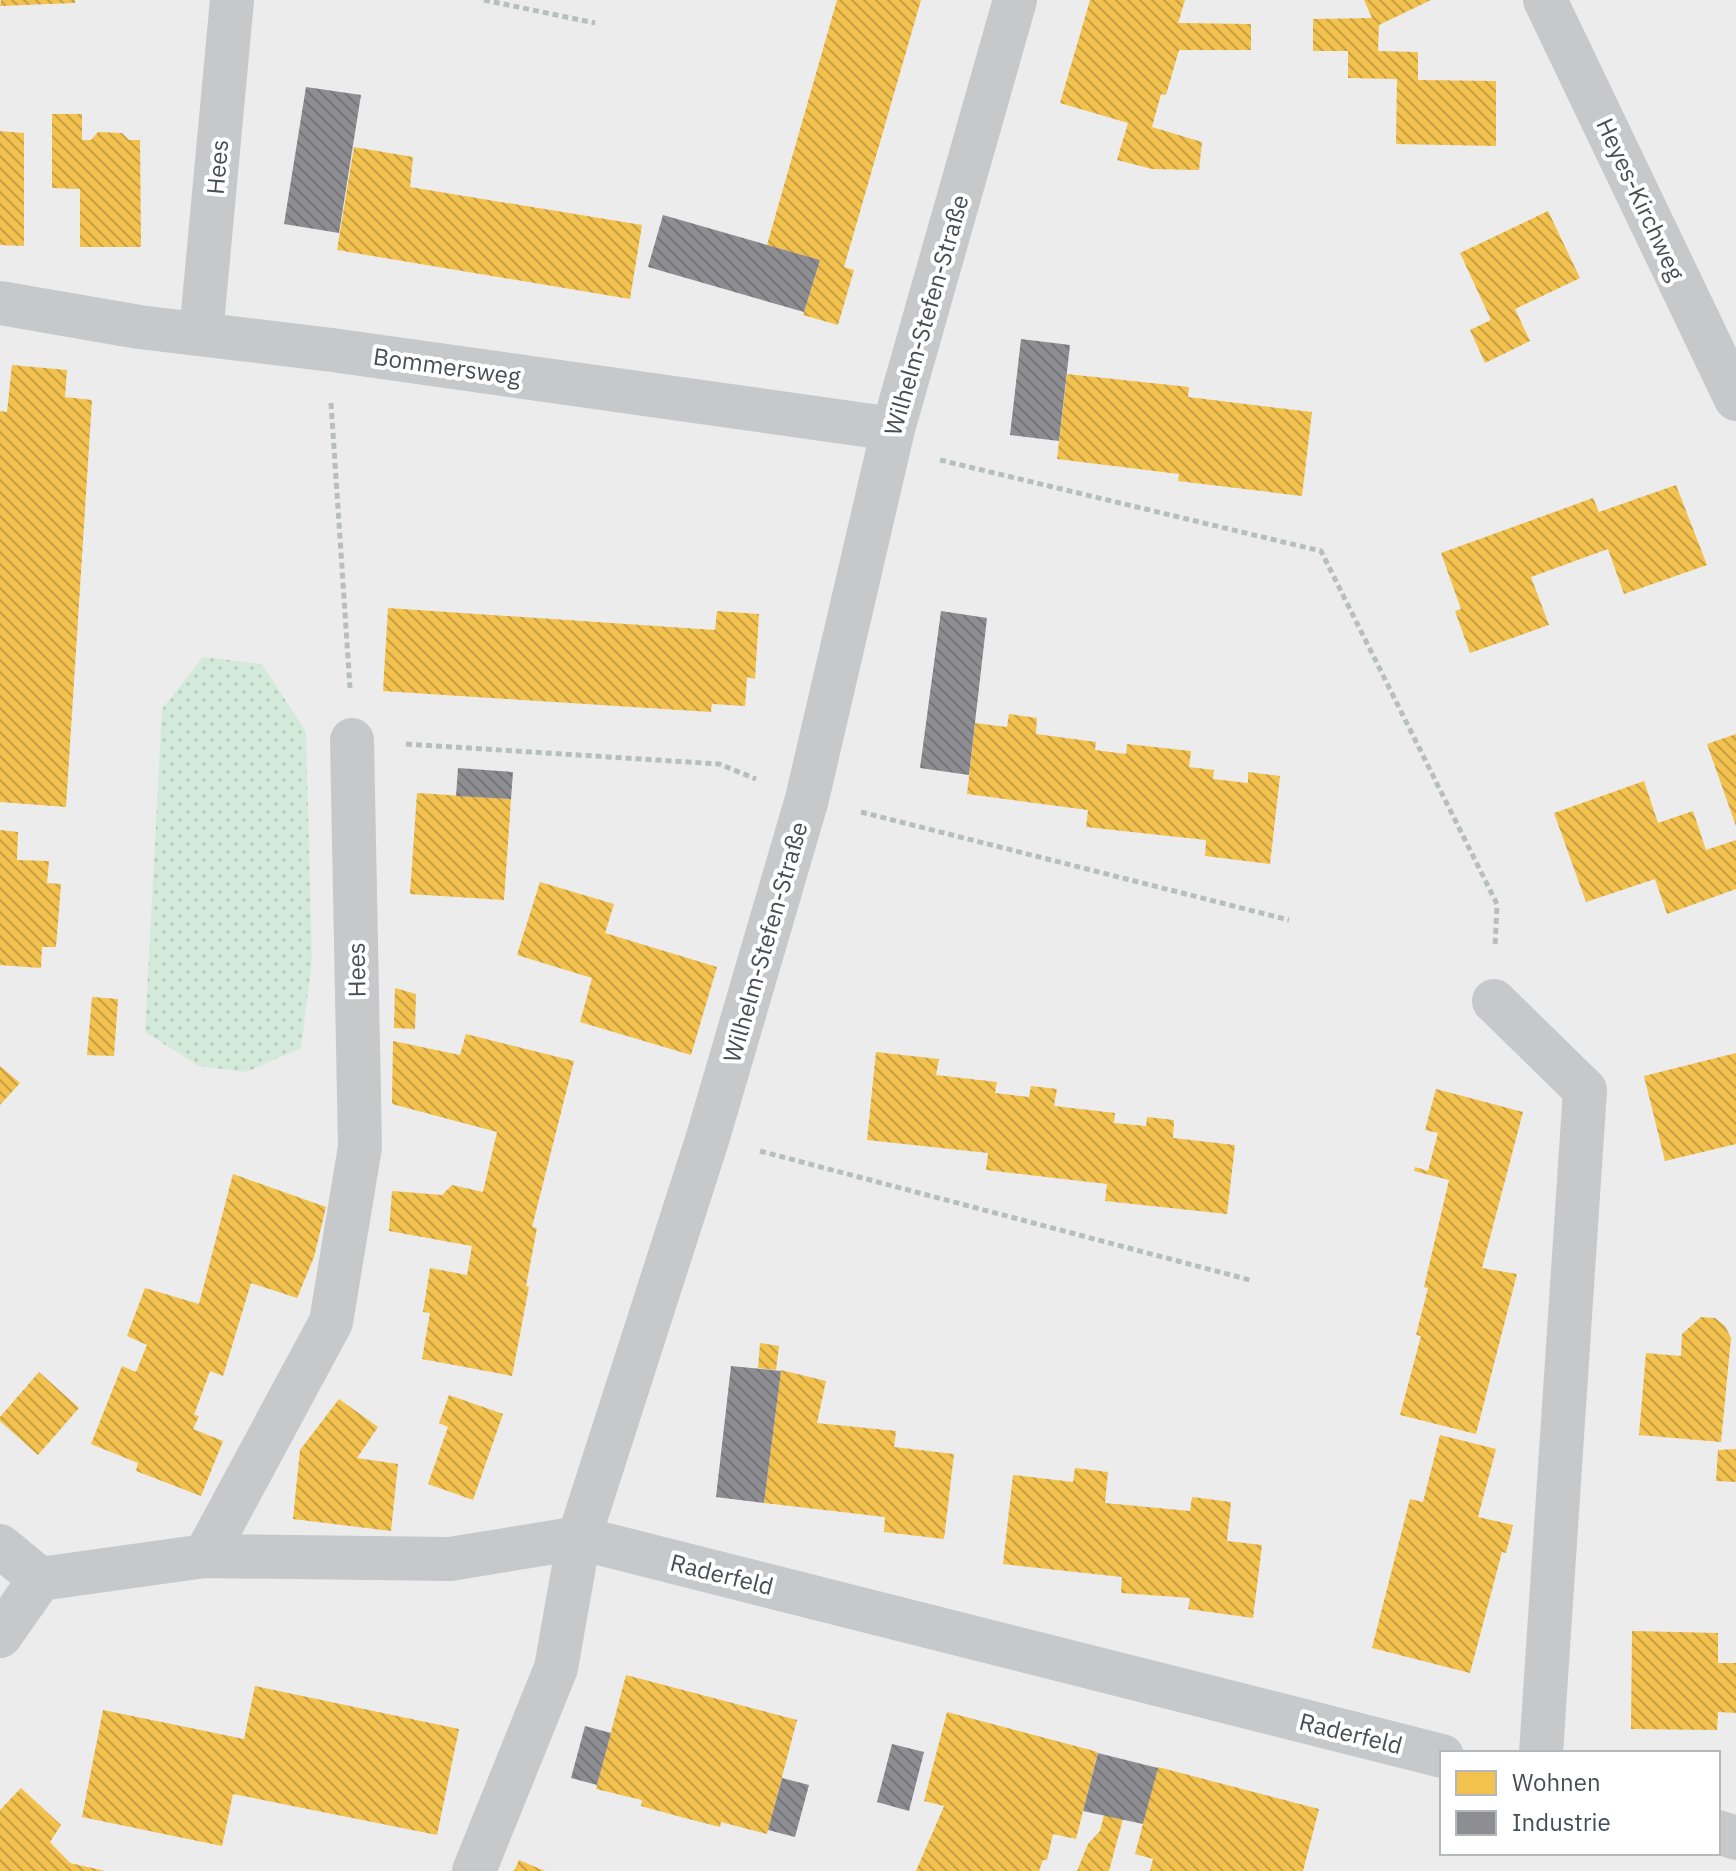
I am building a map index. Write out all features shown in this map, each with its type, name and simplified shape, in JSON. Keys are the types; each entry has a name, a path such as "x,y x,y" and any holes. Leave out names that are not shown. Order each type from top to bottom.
{"street":[{"name":"Hees","path":"201,334 232,0"},
{"name":"Wilhelm-Stefen-Straße","path":"474,1871 556,1668 579,1538 708,1137 807,799 893,429 1015,0"},
{"name":"Heyes-Kirchweg","path":"1545,0 1736,399"},
{"name":"Bommersweg","path":"0,303 201,334 893,429"},
{"name":"Hees","path":"205,1556 331,1322 360,1147 352,740"},
{"path":"1494,1001 1585,1090 1541,1751"},
{"name":"Raderfeld","path":"40,1579 205,1556 450,1559 579,1538 1440,1755"},
{"path":"0,1546 40,1579 0,1636"}],"path":[{"path":"484,0 595,23"},
{"path":"332,350 331,408 352,740"},
{"path":"893,429 941,461 1321,551 1497,904 1494,1001"},
{"path":"708,1137 1250,1280"}],"green space":[{"path":"203,657 262,664 306,732 312,960 301,1048 246,1072 199,1066 145,1032 162,709"}],"building: Wohnen":[{"path":"1,0 75,0 75,3 0,6"},
{"path":"837,0 921,0 844,267 854,270 838,325 803,315 820,260 767,245"},
{"path":"1090,0 1185,0 1178,23 1251,24 1251,50 1179,50 1166,95 1161,94 1152,127 1202,142 1199,170 1152,169 1117,160 1128,123 1060,103"},
{"path":"1364,0 1431,0 1379,25 1378,51 1418,52 1418,80 1496,81 1496,146 1396,144 1397,79 1348,78 1348,51 1313,51 1313,19 1372,18"},
{"path":"52,114 82,114 82,140 91,140 98,132 122,133 129,140 140,140 141,247 80,247 80,189 52,188"},
{"path":"0,131 24,133 24,246 0,245"},
{"path":"354,147 413,157 410,187 642,225 630,299 337,250"},
{"path":"1548,211 1580,278 1515,309 1530,341 1485,363 1470,330 1491,320 1460,253"},
{"path":"12,365 67,370 65,397 92,400 66,807 0,802 0,411 7,412"},
{"path":"1067,374 1189,387 1188,397 1312,412 1302,496 1178,481 1179,474 1057,459"},
{"path":"1676,485 1707,565 1624,594 1608,549 1531,577 1549,625 1470,653 1455,611 1461,609 1441,553 1593,498 1599,512"},
{"path":"388,608 715,630 717,611 759,614 755,679 747,677 745,706 712,704 711,712 383,691"},
{"path":"1009,714 1037,718 1036,734 1096,742 1095,750 1126,754 1127,744 1191,751 1189,767 1214,770 1213,779 1248,783 1248,772 1280,776 1270,864 1205,856 1206,840 1086,827 1088,810 967,794 975,723 1007,727"},
{"path":"1736,734 1736,826 1707,744"},
{"path":"1644,781 1658,823 1693,811 1706,850 1736,840 1736,889 1667,914 1655,879 1586,902 1554,813"},
{"path":"417,793 511,799 504,900 410,894"},
{"path":"0,830 18,832 17,860 49,861 47,883 61,884 56,947 42,947 41,968 0,965"},
{"path":"540,882 614,904 605,933 717,967 691,1055 580,1022 592,978 517,955"},
{"path":"395,988 416,994 415,1029 394,1028"},
{"path":"92,997 118,999 114,1056 87,1055"},
{"path":"466,1034 574,1061 532,1227 537,1228 512,1376 422,1359 430,1313 423,1312 430,1268 467,1275 472,1246 389,1231 392,1191 442,1195 452,1185 483,1192 497,1132 392,1104 393,1041 460,1055"},
{"path":"876,1052 939,1059 936,1075 997,1082 995,1093 1029,1097 1031,1086 1057,1089 1054,1106 1115,1113 1114,1123 1146,1126 1147,1117 1174,1120 1173,1138 1235,1145 1227,1214 1105,1201 1107,1184 986,1170 988,1153 867,1140"},
{"path":"1736,1053 1736,1144 1665,1161 1644,1076"},
{"path":"0,1066 20,1083 0,1105"},
{"path":"1436,1089 1523,1112 1482,1268 1517,1274 1476,1434 1400,1415 1421,1336 1416,1335 1428,1288 1424,1287 1449,1180 1414,1171 1415,1167 1428,1171 1438,1133 1425,1130"},
{"path":"233,1174 326,1207 314,1257 297,1298 251,1283 223,1376 210,1371 194,1415 199,1416 193,1429 223,1441 201,1496 136,1471 138,1463 91,1444 122,1366 136,1372 147,1345 127,1336 145,1288 199,1304"},
{"path":"1701,1317 1715,1318 1725,1326 1731,1338 1721,1442 1639,1435 1646,1353 1681,1356 1682,1334"},
{"path":"760,1343 779,1346 776,1370 758,1368"},
{"path":"781,1370 826,1381 817,1423 896,1431 894,1447 954,1454 944,1539 884,1532 885,1517 764,1503"},
{"path":"39,1372 79,1408 38,1455 0,1421 0,1417"},
{"path":"449,1395 503,1414 473,1500 428,1484 448,1427 439,1423"},
{"path":"339,1399 378,1427 357,1458 398,1464 391,1531 293,1519 300,1450"},
{"path":"1440,1435 1496,1449 1478,1517 1513,1525 1506,1553 1502,1552 1470,1673 1372,1648 1410,1499 1423,1502"},
{"path":"1736,1449 1736,1482 1716,1481 1718,1450"},
{"path":"1075,1468 1108,1472 1105,1503 1190,1511 1192,1497 1231,1502 1227,1541 1262,1545 1253,1618 1188,1609 1190,1598 1121,1593 1122,1577 1003,1564 1013,1475 1073,1482"},
{"path":"1632,1631 1718,1633 1718,1663 1736,1663 1736,1713 1718,1712 1717,1730 1631,1729"},
{"path":"626,1675 797,1720 767,1834 721,1822 720,1827 681,1817 641,1806 642,1800 596,1789"},
{"path":"255,1686 459,1729 437,1835 233,1794 222,1846 82,1817 103,1710 244,1739"},
{"path":"947,1712 1098,1752 1076,1839 1053,1834 1047,1860 1043,1860 1039,1871 916,1871 944,1806 924,1801"},
{"path":"1158,1767 1319,1809 1303,1871 1150,1871 1153,1859 1135,1854"},
{"path":"21,1788 61,1825 50,1842 70,1863 105,1871 0,1871 0,1810"},
{"path":"1104,1815 1123,1819 1109,1871 1077,1871 1088,1844 1100,1831"},
{"path":"519,1860 545,1871 514,1871"}],"building: Industrie":[{"path":"306,87 361,95 339,233 284,224"},
{"path":"663,215 820,260 804,312 648,267"},
{"path":"1021,339 1070,345 1059,441 1010,435"},
{"path":"941,611 987,618 969,775 920,768"},
{"path":"458,768 513,772 511,799 456,796"},
{"path":"731,1366 781,1371 764,1503 716,1497"},
{"path":"585,1726 611,1733 597,1785 571,1778"},
{"path":"892,1744 924,1752 909,1811 877,1802"},
{"path":"1098,1753 1158,1768 1143,1824 1083,1811"},
{"path":"782,1778 809,1785 795,1837 768,1830"}]}
